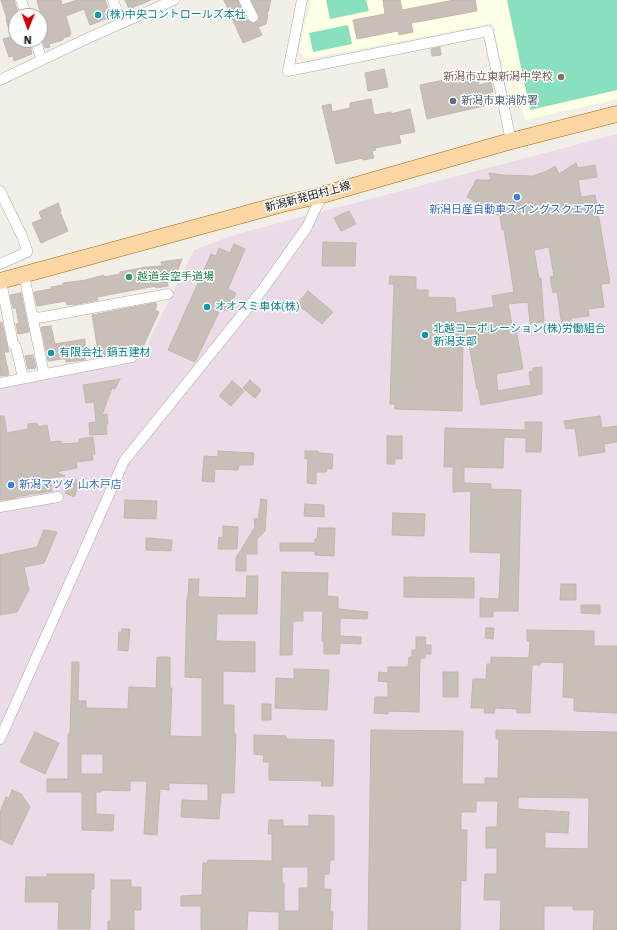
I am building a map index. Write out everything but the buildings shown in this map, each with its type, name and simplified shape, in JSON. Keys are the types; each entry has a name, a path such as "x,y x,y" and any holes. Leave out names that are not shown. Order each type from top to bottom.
{"main road":[{"name":"新潟新発田村上線","path":"1,281 282,204 322,195 511,141 617,114"}],"street":[{"path":"113,0 121,24"},
{"path":"0,80 86,39 174,0"},
{"path":"244,0 253,17"},
{"path":"302,0 288,71 488,31 511,141"},
{"path":"38,48 42,60"},
{"path":"0,740 124,461 263,289 307,227 322,195"},
{"path":"0,264 27,252 22,236 1,197"},
{"path":"24,275 44,374"},
{"path":"1,281 13,344 16,347 23,378"},
{"path":"32,315 38,318 168,294"},
{"path":"0,383 132,357"},
{"path":"0,507 58,497"}],"shaded area":[{"name":"新潟市立東新潟中学校","path":"311,0 617,0 617,99 525,120 520,95 509,97 493,23 306,59 299,51"},
{"path":"617,134 617,930 0,930 0,386 141,357 194,250 237,234"}],"green space":[{"path":"326,0 366,0 369,11 330,19"},
{"path":"507,0 617,0 617,90 530,110"},
{"path":"348,25 352,44 313,52 309,33"}],"place":[{"name":"(株)中央コントロールズ本社","path":"98,15"},
{"name":"新潟市立東新潟中学校","path":"561,77"},
{"name":"新潟市東消防署","path":"453,101"},
{"name":"新潟日産自動車スイングスクエア店","path":"517,197"},
{"name":"越道会空手道場","path":"129,277"},
{"name":"オオスミ車体(株)","path":"207,307"},
{"name":"北越コーポレーション(株)労働組合 新潟支部","path":"425,335"},
{"name":"有限会社 鍋五建材","path":"51,353"},
{"name":"新潟マツダ 山木戸店","path":"11,485"}]}
